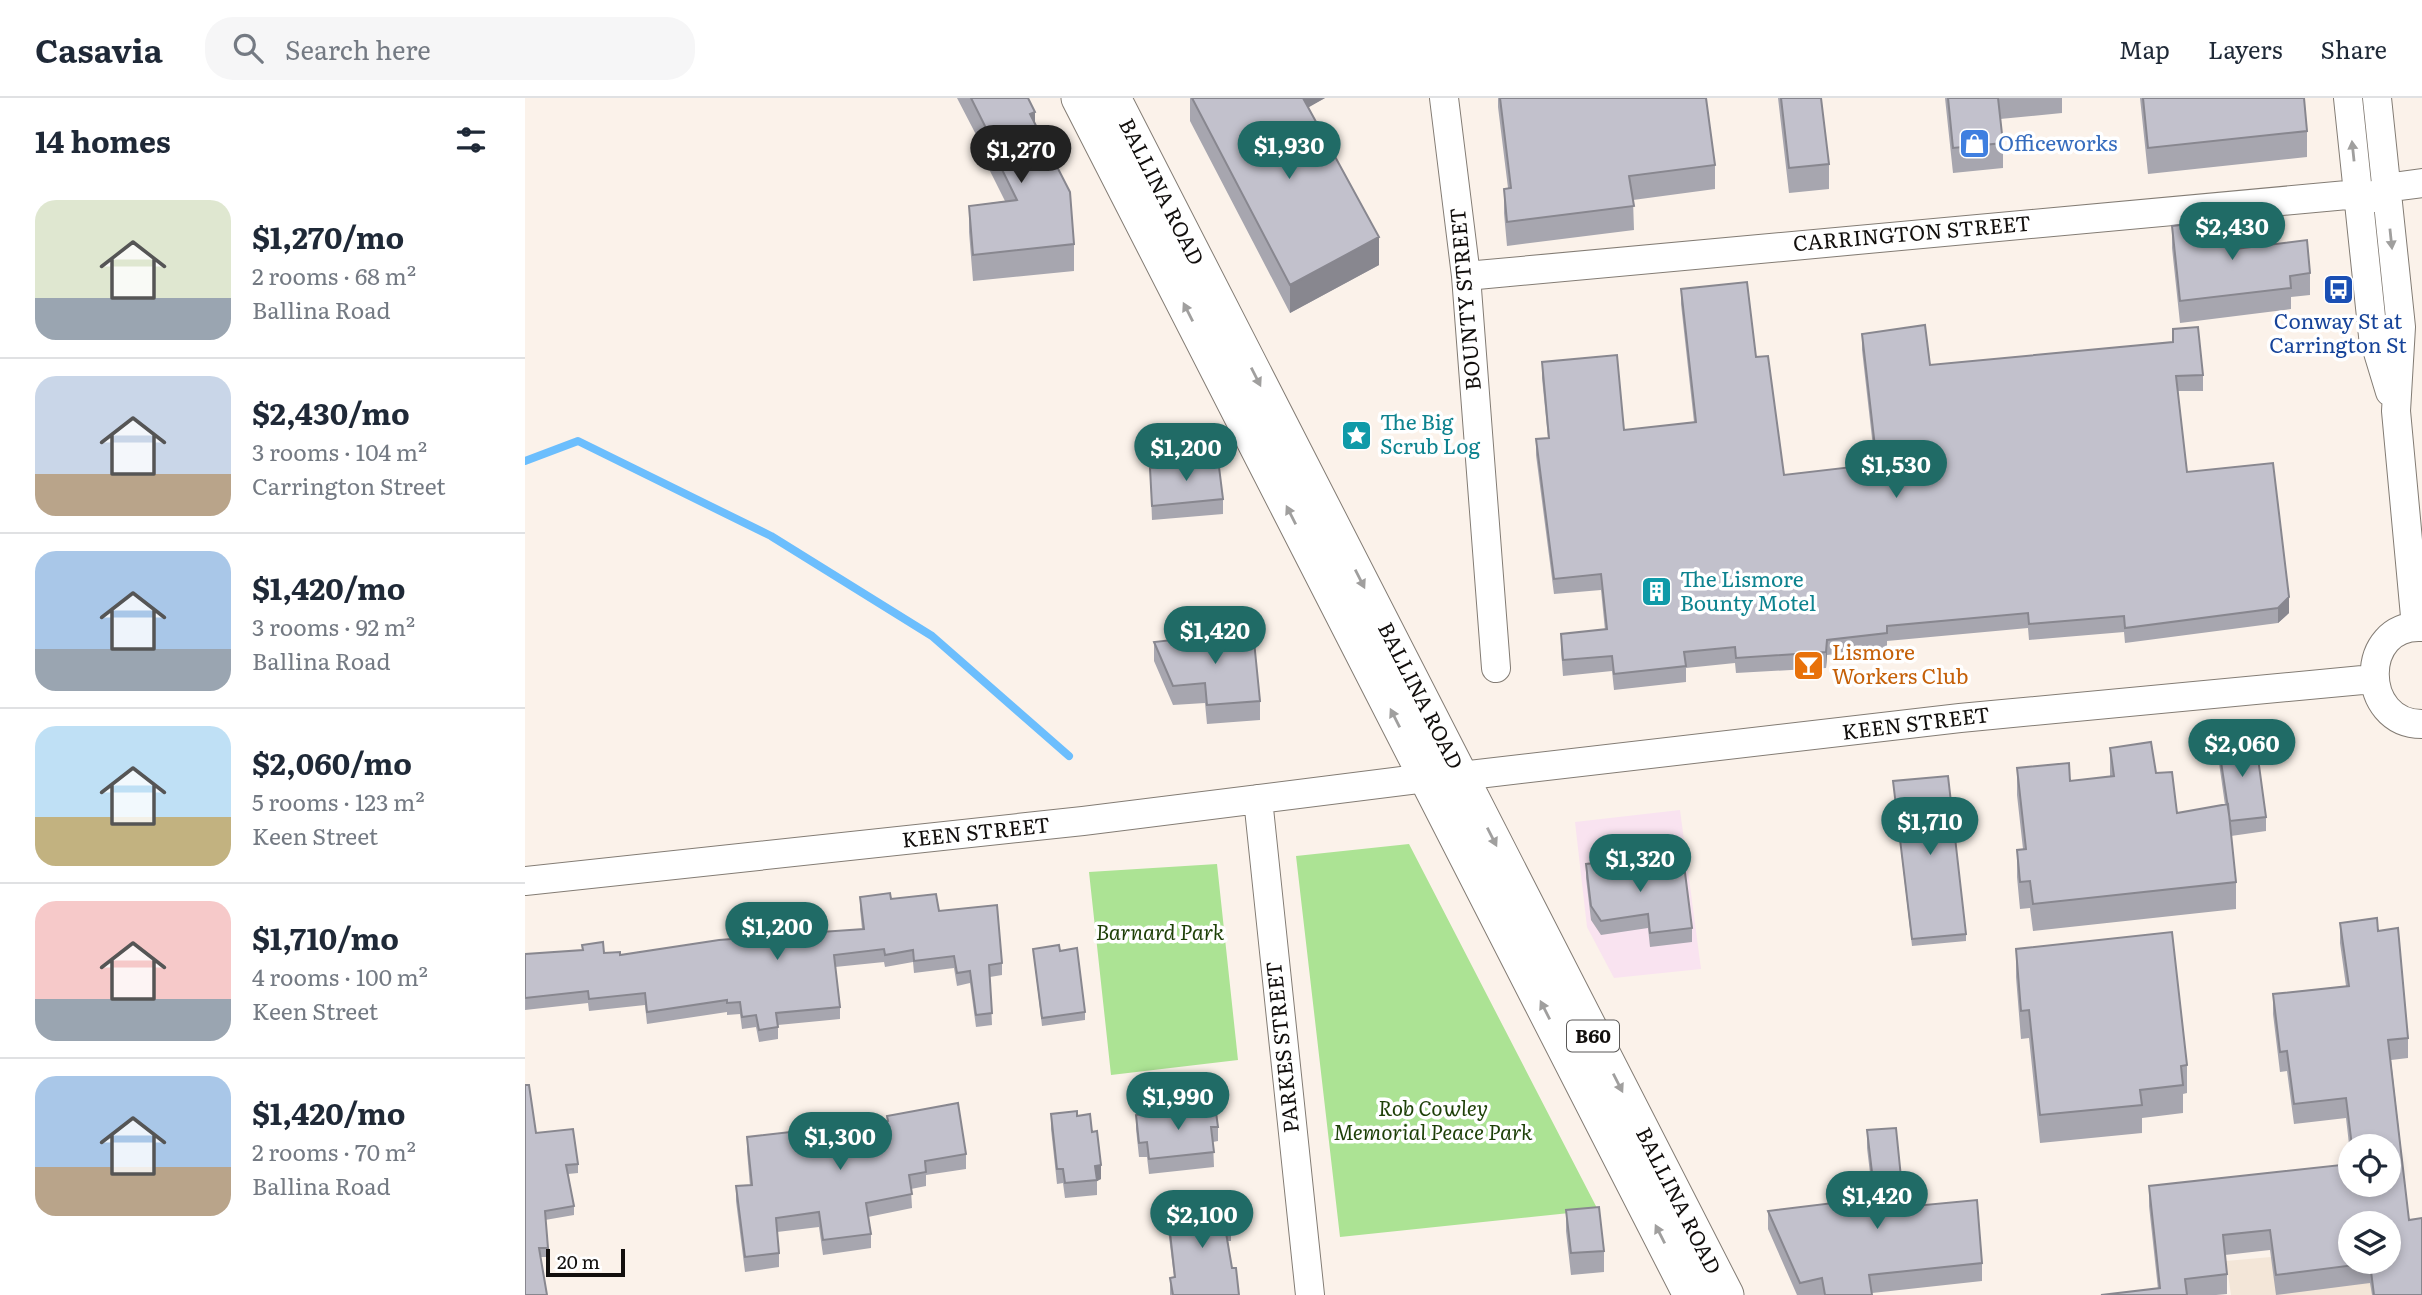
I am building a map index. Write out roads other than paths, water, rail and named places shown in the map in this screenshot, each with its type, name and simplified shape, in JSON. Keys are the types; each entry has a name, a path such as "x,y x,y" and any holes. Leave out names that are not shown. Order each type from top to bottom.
{"main road":[{"name":"BALLINA ROAD","path":"1079,98 1691,1295"},
{"name":"BALLINA ROAD","path":"1113,98 1726,1295"}],"street":[{"name":"BOUNTY STREET","path":"1444,98 1466,276 1496,668"},
{"path":"2348,98 2373,336 2396,411"},
{"path":"2377,98 2400,327 2396,411 2419,627 2389,639 2379,650 2373,679 2385,708 2398,718 2422,724"},
{"path":"2373,336 2368,215 2374,197 2385,188 2422,183"},
{"name":"CARRINGTON STREET","path":"1466,276 2358,194"},
{"name":"KEEN STREET","path":"1461,776 1960,718 2373,679"},
{"name":"KEEN STREET","path":"525,881 1426,778"},
{"name":"PARKES STREET","path":"1258,799 1310,1295"}],"waterway":[{"path":"525,461 578,441 771,536 932,636 1069,756"}],"place":[{"name":"Officeworks","path":"1975,144"},
{"name":"Conway St at Carrington St","path":"2338,290"},
{"name":"The Big Scrub Log","path":"1357,435"},
{"name":"The Lismore Bounty Motel","path":"1657,592"},
{"name":"Lismore Workers Club","path":"1809,665"}],"park label":[{"name":"Barnard Park","path":"1160,933"},
{"name":"Rob Cowley Memorial Peace Park","path":"1433,1121"}]}
